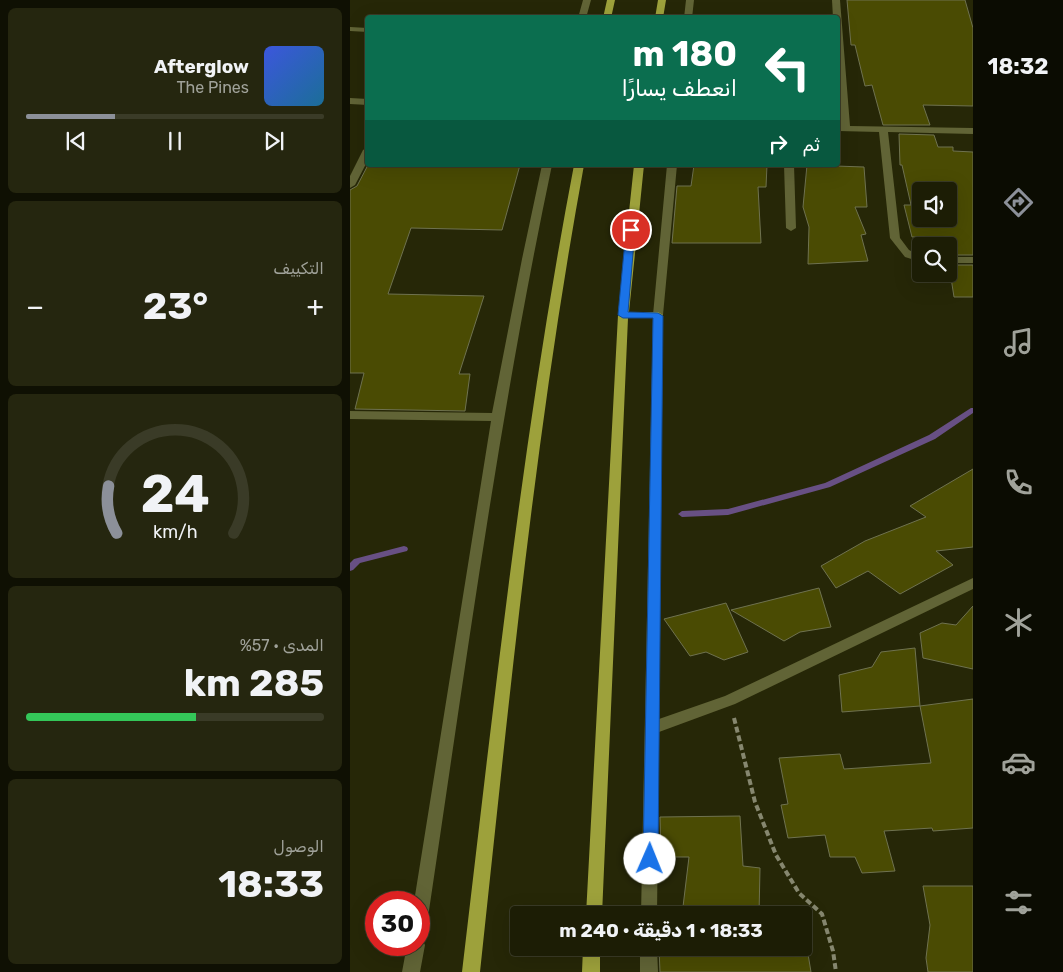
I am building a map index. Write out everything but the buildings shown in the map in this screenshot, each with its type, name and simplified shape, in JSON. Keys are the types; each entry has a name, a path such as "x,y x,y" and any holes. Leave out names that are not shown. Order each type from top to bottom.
{"main road":[{"path":"608,15 611,0"},
{"path":"660,15 662,0"},
{"path":"470,972 538,409 556,288 579,167"},
{"path":"594,906 623,315 639,167"},
{"path":"623,315 658,316"},
{"path":"591,972 592,956"}],"street":[{"path":"583,15 587,0"},
{"path":"688,15 690,0"},
{"path":"836,0 837,15"},
{"path":"350,30 365,30"},
{"path":"840,85 842,128 973,131"},
{"path":"350,101 365,102"},
{"path":"883,129 895,238 901,250 912,257"},
{"path":"350,185 365,156"},
{"path":"424,891 496,417 547,167"},
{"path":"649,906 658,316 672,167"},
{"path":"789,167 791,228"},
{"path":"957,260 973,260"},
{"path":"350,415 496,417"},
{"path":"652,728 730,700 973,583"},
{"path":"412,972 414,956"},
{"path":"648,972 649,956"}],"path":[{"path":"730,700 755,802 776,856 799,893 822,914 833,951 836,972"}],"waterway":[{"path":"682,514 728,512 827,485 932,437 973,410"},
{"path":"350,568 357,561 404,549"}],"route":[{"path":"631,230 623,315 658,316 650,859"}]}
